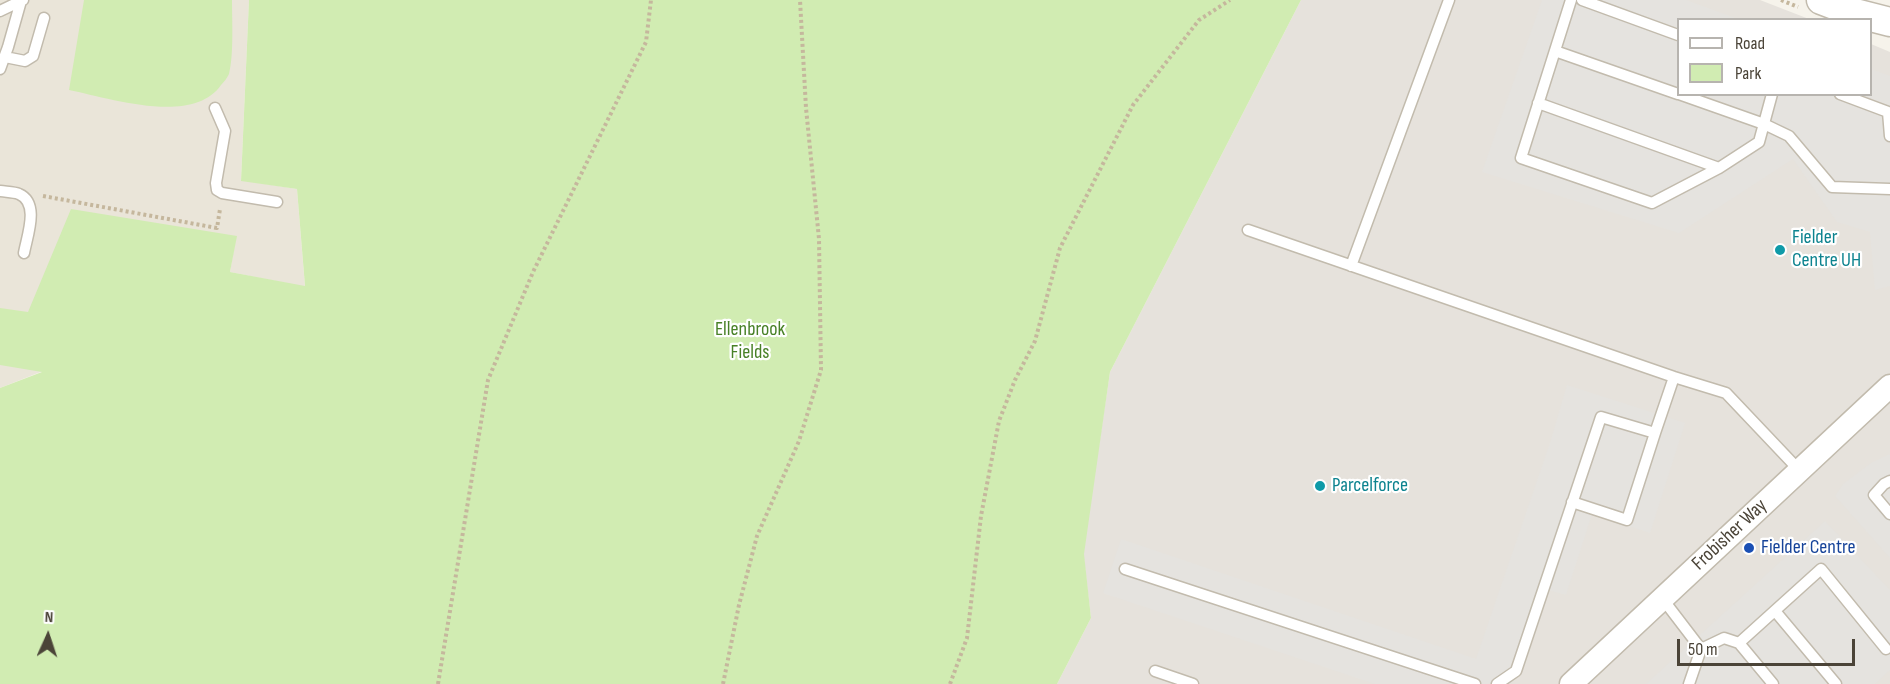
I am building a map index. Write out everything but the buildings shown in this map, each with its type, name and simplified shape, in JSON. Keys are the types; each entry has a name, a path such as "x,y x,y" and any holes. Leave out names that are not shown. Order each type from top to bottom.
{"street":[{"path":"1821,0 1890,22"},
{"name":"Frobisher Way","path":"1570,684 1890,386"}],"lane":[{"path":"1351,266 1449,0"},
{"path":"1571,0 1521,158 1652,203 1719,168 1759,142 1771,96"},
{"path":"1582,0 1677,35"},
{"path":"1616,12 1620,0"},
{"path":"0,11 22,1"},
{"path":"0,69 22,1"},
{"path":"5,57 25,61 33,56 44,18"},
{"path":"1555,51 1677,93"},
{"path":"1685,96 1764,124 1789,136 1832,187 1890,189"},
{"path":"1845,96 1888,112 1890,136"},
{"path":"1538,103 1719,168"},
{"path":"215,108 225,131 216,183 217,190 222,193 277,202"},
{"path":"0,191 20,195 29,202 31,212 24,253"},
{"path":"1248,230 1726,393 1799,470"},
{"path":"1572,502 1627,520 1674,377"},
{"path":"1497,684 1516,670 1601,417 1655,433"},
{"path":"1890,481 1874,495 1890,514"},
{"path":"1125,569 1475,684"},
{"path":"1739,643 1821,569 1886,649"},
{"path":"1662,598 1701,649"},
{"path":"1775,611 1836,684"},
{"path":"1689,684 1701,649 1724,638 1739,643 1773,684"},
{"path":"1155,671 1193,684"}],"path":[{"path":"438,684 488,380 533,272 646,42 651,0"},
{"path":"723,684 739,605 757,536 799,441 821,370 819,239 806,108 800,0"},
{"path":"950,684 967,638 981,516 999,421 1015,380 1035,341 1060,248 1133,105 1199,20 1230,0"},
{"path":"29,202 45,195 217,228 222,193"}],"shaded area":[{"path":"0,0 249,0 241,180 297,189 305,287 230,272 236,236 43,371 0,388"},
{"path":"1301,0 1760,0 1806,18 1677,18 1677,96 1872,96 1872,44 1890,52 1890,684 1057,684 1091,618 1083,551 1110,372"},
{"path":"1542,0 1686,0 1735,18 1677,18 1677,96 1872,96 1872,69 1890,76 1890,286 1875,290 1870,232 1837,222 1793,159 1679,233 1482,172"},
{"path":"1567,385 1685,423 1650,533 1592,514 1566,595 1548,590 1522,671 1510,684 1375,684 1103,593 1121,539 1476,659 1550,443"},
{"path":"1890,454 1890,558 1835,496 1843,484 1871,463"},
{"path":"1825,521 1890,590 1890,670 1875,684 1646,684"}],"green space":[{"path":"84,0 232,0 232,48 229,74 208,97 191,104 171,107 127,103 69,90"},
{"name":"Ellenbrook Fields","path":"249,0 1301,0 1110,372 1084,554 1091,618 1057,684 0,684 0,388 42,372 0,365 0,308 28,312 71,209 237,236 230,272 305,286 297,189 241,181"}],"place":[{"name":"Fielder Centre UH","path":"1780,250"},
{"name":"Parcelforce","path":"1320,486"},
{"name":"Fielder Centre","path":"1749,548"}]}
